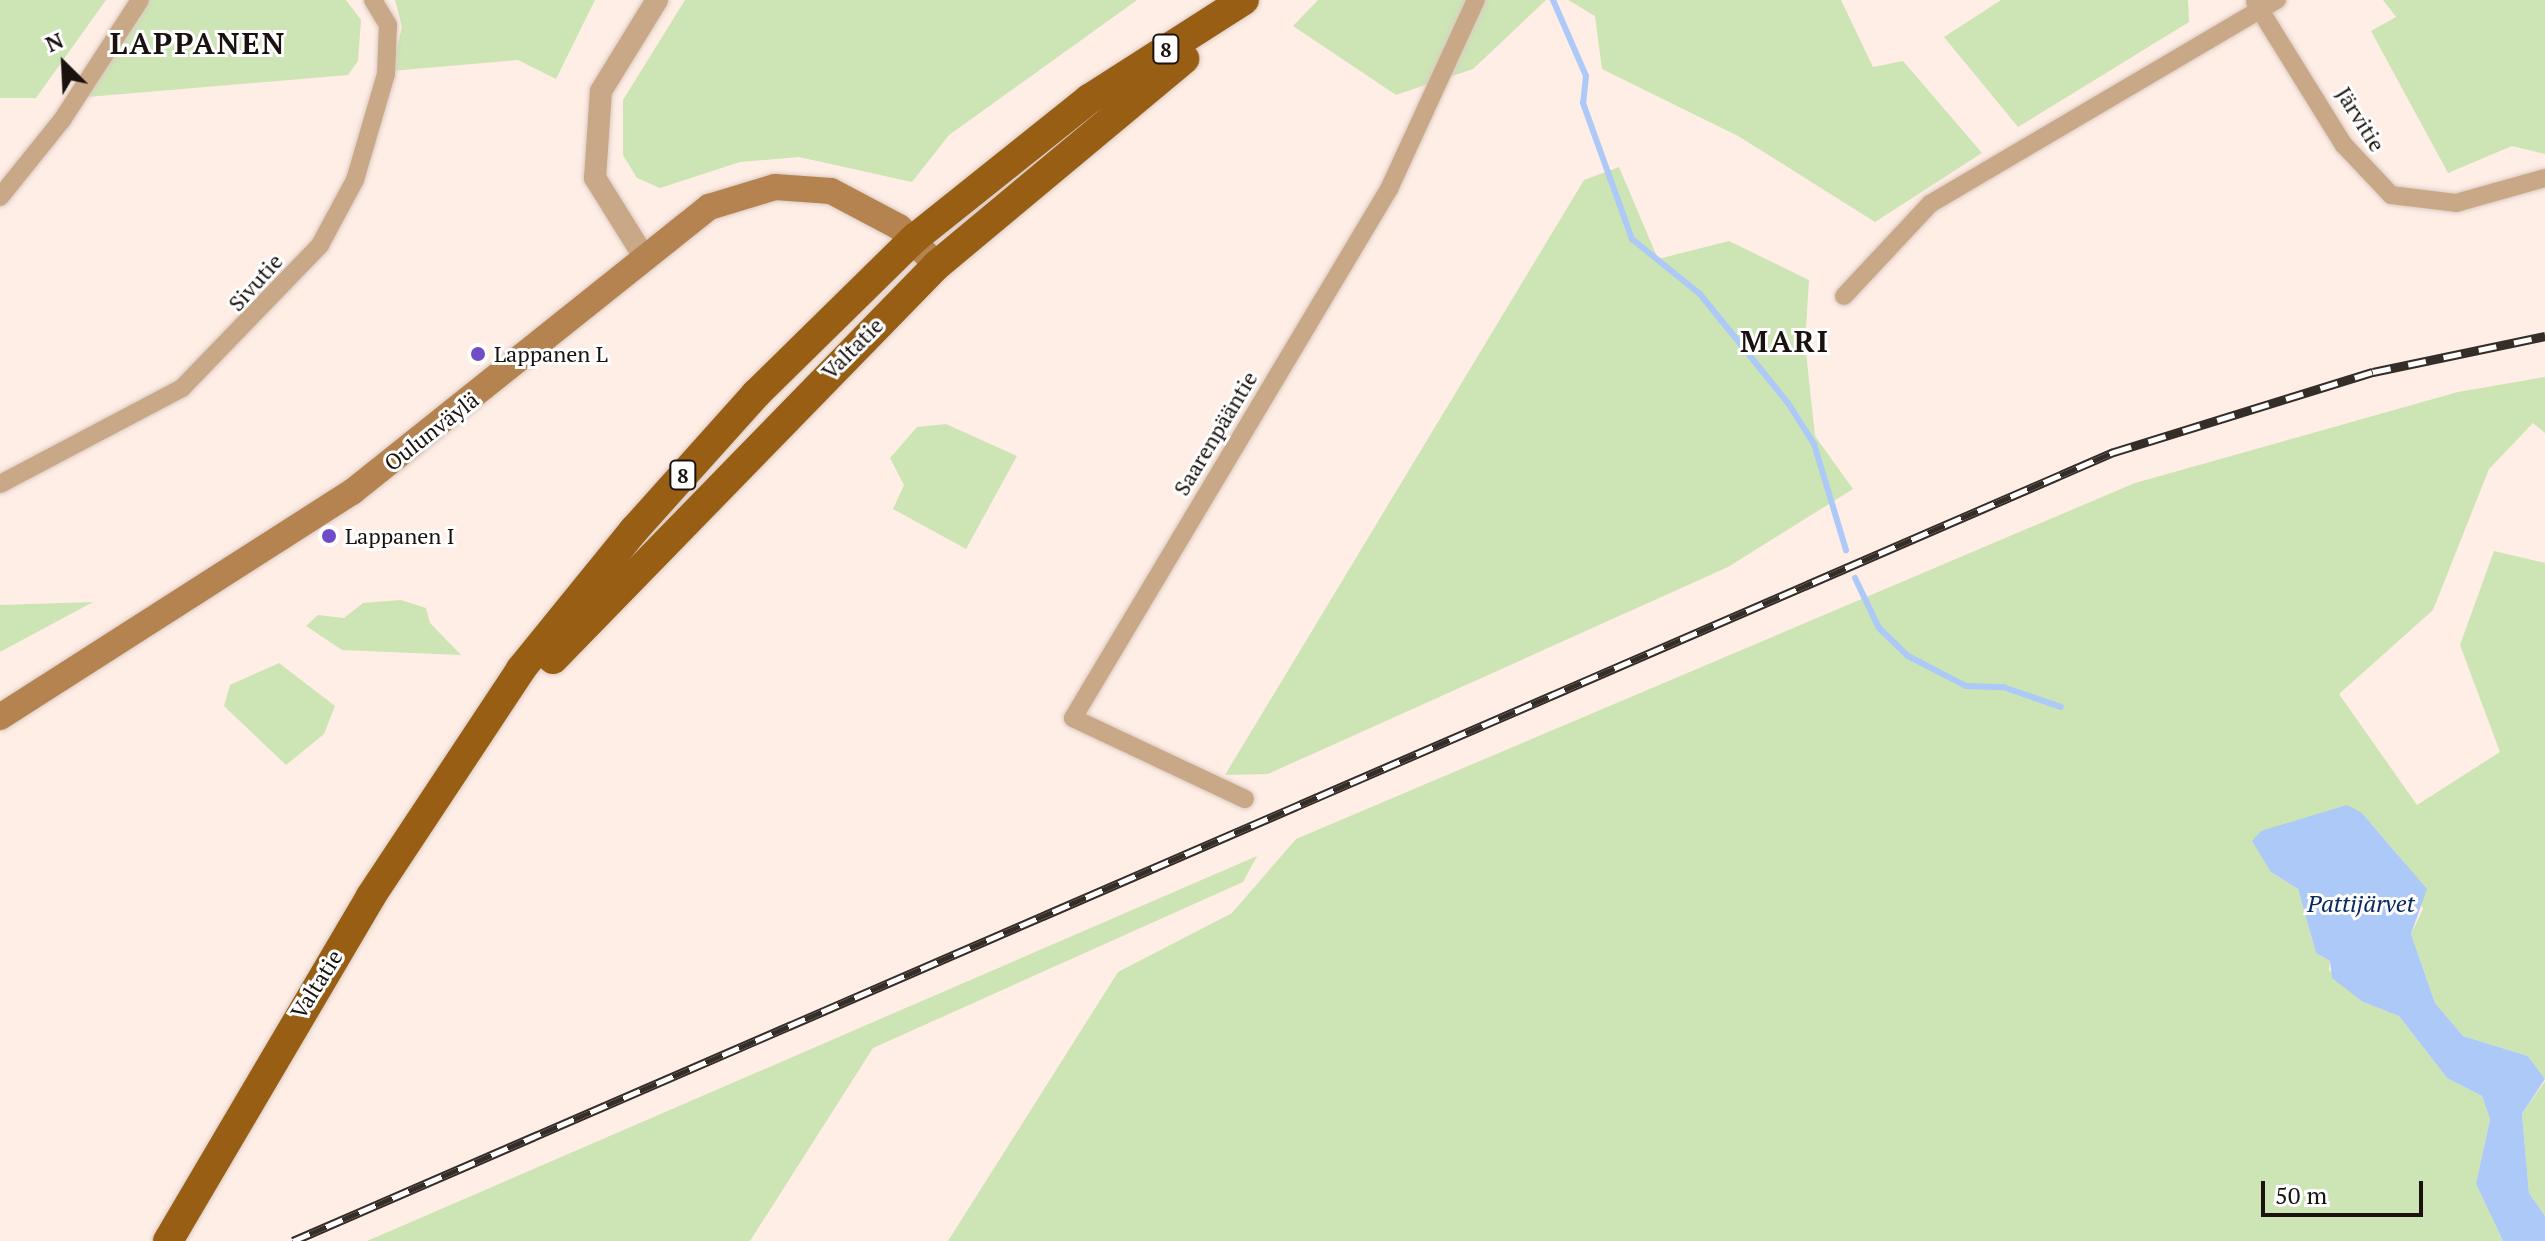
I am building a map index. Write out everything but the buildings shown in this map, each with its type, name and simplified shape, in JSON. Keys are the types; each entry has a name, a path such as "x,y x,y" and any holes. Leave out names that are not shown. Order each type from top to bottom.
{"highway":[{"name":"Valtatie","path":"168,1241 302,1006 482,738 521,669 634,530 756,394 915,238 1089,99 1244,0"},
{"name":"Valtatie","path":"482,738 734,466 937,265 1260,0"}],"main road":[{"name":"Oulunväylä","path":"0,717 352,492 643,255 709,207 775,187 831,191 915,238 937,265"}],"street":[{"path":"0,197 62,120 140,0"},
{"name":"Sivutie","path":"0,484 182,388 320,245 355,180 386,74 388,25 373,0"},
{"path":"643,255 595,178 601,91 657,0"},
{"name":"Saarenpääntie","path":"1245,799 1073,718 1389,189 1476,0"},
{"path":"1844,296 1930,204 2263,3"},
{"name":"Järvitie","path":"2263,3 2343,144 2391,195 2456,203 2545,178"}],"green space":[{"path":"0,0 106,0 36,98 0,98"},
{"path":"149,0 346,0 361,20 358,61 348,75 87,97"},
{"path":"395,0 595,0 556,79 518,60 391,71 402,27"},
{"path":"685,0 1137,0 949,135 912,182 799,157 740,162 660,188 637,178 623,155 623,100"},
{"path":"1318,0 1546,0 1473,69 1396,95 1293,26"},
{"path":"1568,0 1841,0 1873,67 1903,61 1982,153 1875,222 1738,136 1602,69 1595,16"},
{"path":"2001,0 2188,0 2189,22 2018,127 1944,37"},
{"path":"2383,0 2545,0 2545,154 2512,146 2448,173 2371,31 2396,17"},
{"path":"1619,167 1658,259 1729,241 1809,280 1805,343 1815,436 1853,489 1728,567 1268,774 1225,775 1584,180"},
{"path":"2545,377 2545,433 2533,423 2489,469 2433,610 2339,694 2417,805 2500,752 2460,645 2494,551 2545,563 2545,1079 2528,1056 2463,1036 2435,1003 2411,934 2423,909 2404,862 2362,813 2261,831 2271,872 2298,889 2316,953 2330,961 2329,970 2363,1002 2399,1016 2447,1078 2482,1096 2490,1119 2476,1184 2503,1241 948,1241 1118,972 1232,913 1296,839 2135,483 2458,392"},
{"path":"946,424 1017,456 966,549 893,509 904,485 890,458 917,427"},
{"path":"401,600 426,608 430,623 461,655 342,650 306,626 318,615 344,618 363,603"},
{"path":"93,602 0,652 0,605"},
{"path":"279,663 335,706 324,734 286,765 224,706 230,685"},
{"path":"1257,856 1243,882 873,1048 750,1241 367,1241"},
{"path":"2545,1081 2545,1216 2529,1193 2522,1114"}],"water":[{"name":"Pattijärvet","path":"2347,805 2362,813 2427,889 2411,934 2435,1003 2463,1036 2528,1056 2545,1079 2522,1114 2529,1193 2545,1216 2545,1241 2503,1241 2476,1184 2490,1119 2482,1096 2447,1078 2399,1016 2363,1002 2332,978 2330,961 2316,953 2298,889 2271,872 2252,841 2261,831"}],"waterway":[{"path":"1553,0 1586,76 1583,103 1632,239 1700,294 1788,403 1814,444 1846,550"},
{"path":"1855,578 1879,628 1908,656 1966,686 2003,687 2061,707"}],"railway":[{"path":"293,1241 2114,452 2373,372 2545,336"}],"place":[{"name":"Lappanen L","path":"478,354"},
{"name":"Lappanen I","path":"329,536"}],"district":[{"name":"LAPPANEN","path":"198,43"},
{"name":"MARI","path":"1785,341"}]}
